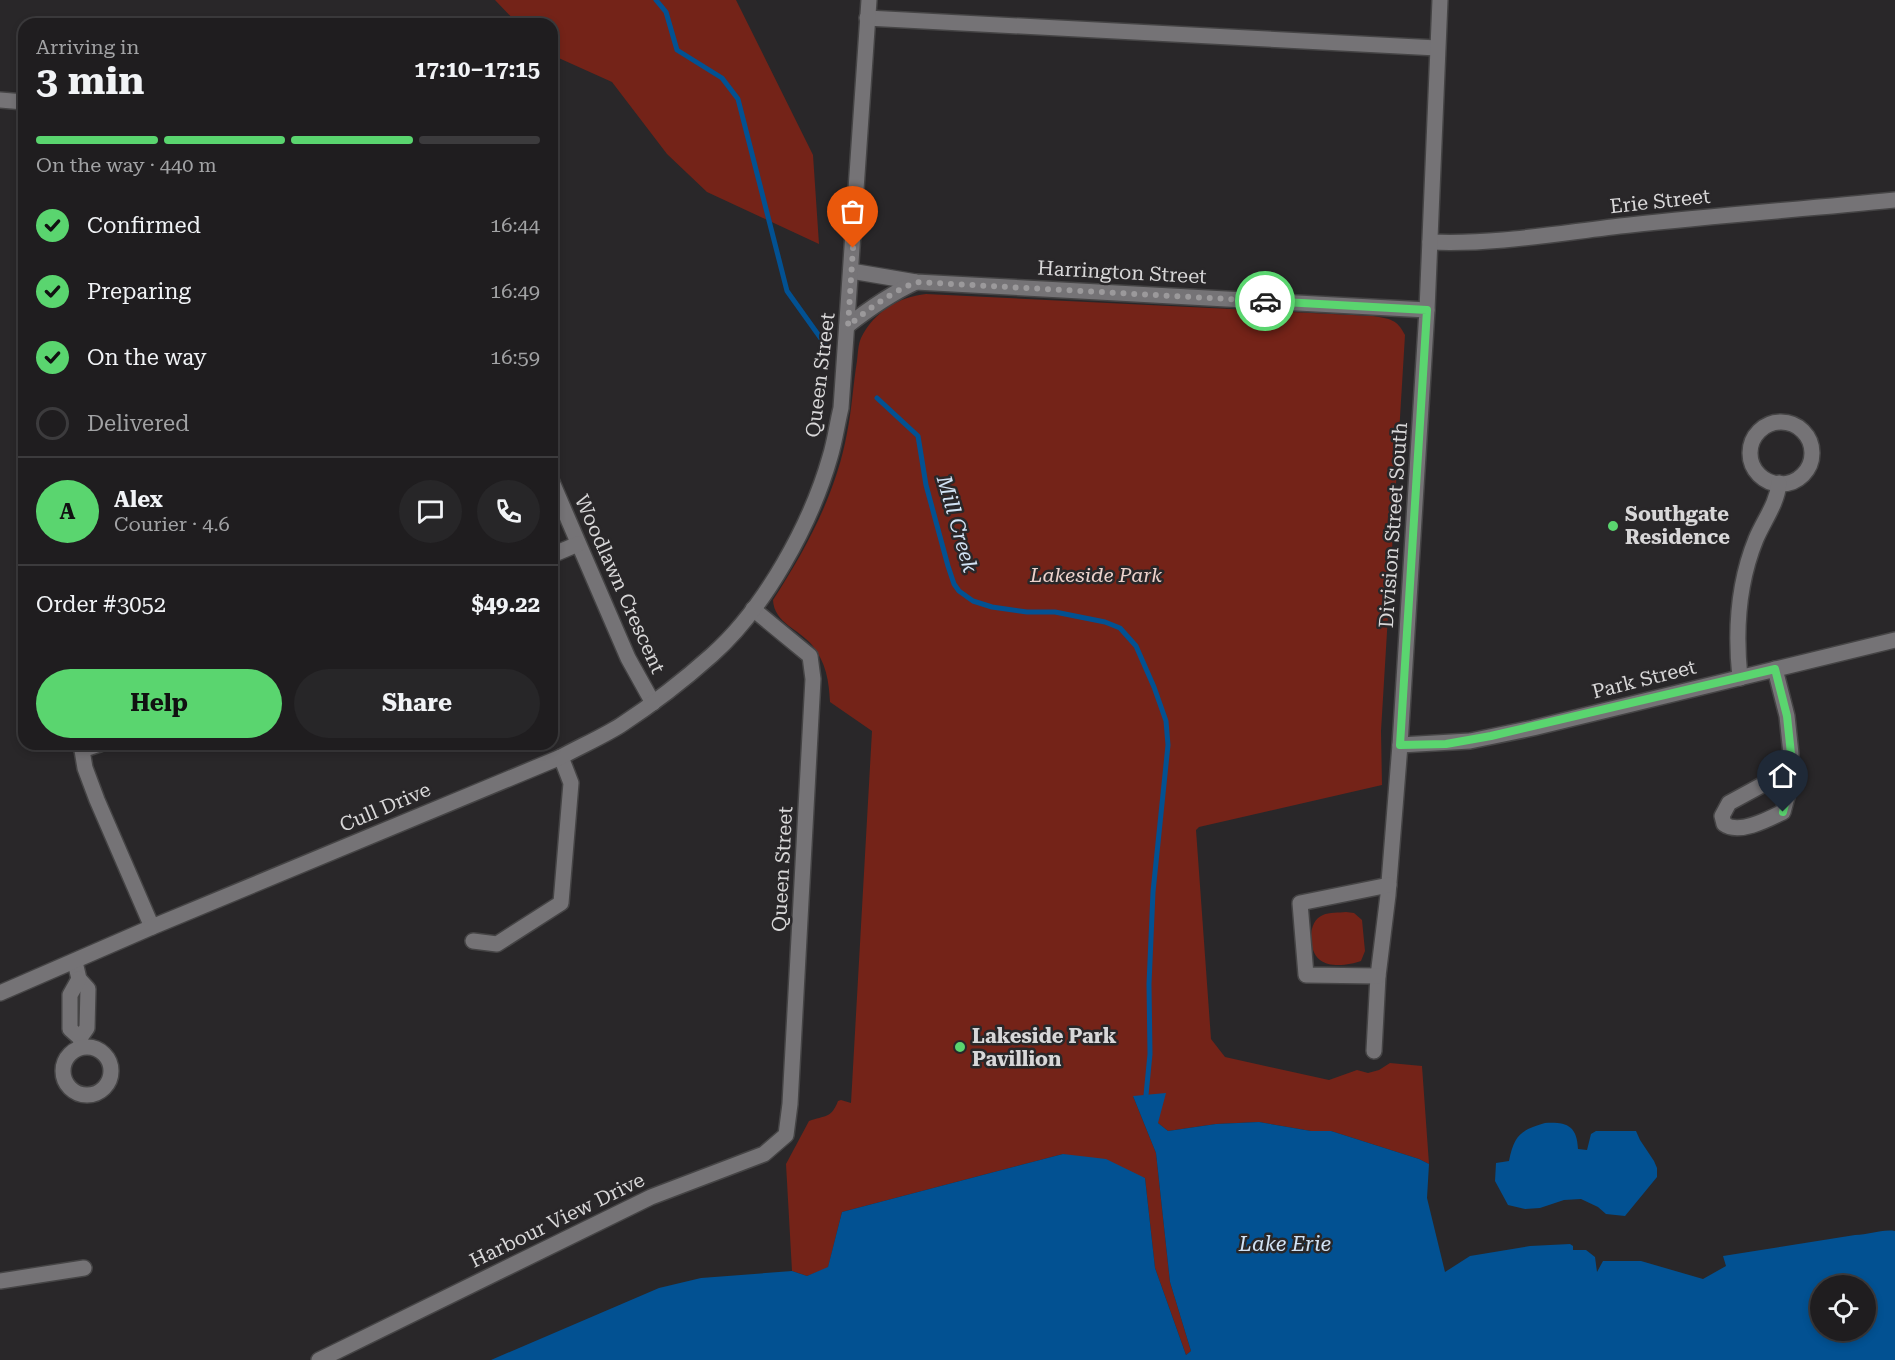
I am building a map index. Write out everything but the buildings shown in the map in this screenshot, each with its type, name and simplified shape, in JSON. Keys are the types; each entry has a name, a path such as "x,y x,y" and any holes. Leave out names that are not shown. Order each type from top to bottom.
{"street":[{"name":"Queen Street","path":"790,1104 813,679 810,656 753,609 785,561 808,515 831,456 842,398 848,326 869,0"},
{"name":"Division Street South","path":"1374,1051 1378,976 1389,885 1400,745 1427,310 1440,0"},
{"path":"867,18 1437,48"},
{"path":"0,100 18,102"},
{"name":"Erie Street","path":"1430,242 1454,243 1507,239 1895,201"},
{"name":"Harrington Street","path":"851,271 916,282 1427,310"},
{"path":"848,326 875,303 916,282"},
{"path":"1777,422 1790,423 1800,429 1808,438 1812,449 1810,462 1805,472 1796,480 1779,483 1761,477 1753,468 1749,456 1756,433 1766,425 1777,422"},
{"path":"1740,678 1737,640 1740,598 1756,540 1778,497 1779,483"},
{"name":"Woodlawn Crescent","path":"558,496 628,658 652,703"},
{"path":"558,552 578,544"},
{"name":"Cull Drive","path":"0,993 152,927 561,757 620,726 652,703 713,655 753,609"},
{"name":"Park Street","path":"1400,745 1470,741 1533,728 1895,640"},
{"path":"1775,669 1787,716 1791,754 1787,797 1783,812 1755,824 1729,828 1724,824 1722,816 1729,803 1788,771"},
{"path":"82,750 85,768 97,800 152,927"},
{"path":"473,940 497,944 561,903 571,783 561,757"},
{"path":"1378,976 1306,975 1300,903 1389,885"},
{"path":"75,962 79,979 70,995 70,1029 81,1043"},
{"name":"Harbour View Drive","path":"320,1360 651,1197 764,1154 786,1135 790,1104"},
{"path":"0,1281 84,1268"}],"green space":[{"path":"495,0 736,0 813,155 819,244 707,192 667,154 612,82 558,58 558,18 512,18"},
{"name":"Lakeside Park","path":"926,294 1373,316 1392,321 1405,335 1381,731 1382,785 1199,827 1196,830 1211,1039 1225,1057 1329,1080 1357,1070 1368,1073 1379,1070 1390,1063 1422,1066 1429,1164 1331,1131 1311,1131 1259,1122 1216,1124 1168,1131 1133,1096 1156,1153 1170,1282 1191,1351 1186,1355 1155,1268 1145,1178 1063,1154 842,1212 828,1268 807,1276 792,1271 786,1164 809,1121 830,1114 838,1101 851,1103 872,731 830,702 828,679 821,658 807,639 782,620 774,608 773,600 808,541 835,478 849,424 861,338 866,329 888,307 906,298"},
{"path":"1354,913 1362,920 1365,951 1361,961 1340,965 1324,963 1316,956 1311,943 1314,923 1325,914"}],"water":[{"name":"Lake Erie","path":"1166,1093 1158,1123 1168,1131 1216,1124 1259,1122 1311,1131 1331,1131 1419,1159 1429,1164 1427,1198 1445,1272 1470,1256 1530,1246 1570,1244 1573,1250 1586,1250 1595,1257 1597,1272 1603,1261 1641,1261 1703,1279 1726,1266 1723,1256 1895,1231 1895,1360 491,1360 659,1288 701,1278 792,1271 807,1276 828,1267 842,1212 1063,1154 1106,1159 1145,1178 1155,1268 1186,1355 1191,1351 1170,1282 1156,1153 1133,1096"},
{"path":"1545,1123 1559,1123 1569,1127 1573,1130 1578,1149 1587,1150 1591,1134 1596,1131 1636,1131 1654,1161 1657,1177 1625,1216 1606,1214 1598,1207 1581,1199 1564,1200 1540,1208 1525,1209 1508,1205 1495,1181 1496,1163 1509,1161 1516,1139 1524,1131"}],"waterway":[{"name":"Mill Creek","path":"656,0 666,12 677,50 722,78 738,99 787,291 827,347"},
{"name":"Mill Creek","path":"877,398 918,436 926,485 948,566 959,591 973,601 992,607 1027,612 1055,612 1105,622 1120,628 1136,646 1154,687 1166,721 1168,745 1153,892 1149,984 1150,1054 1146,1095"}],"way so far":[{"path":"853,248 848,326 875,303 916,282 1265,301"}],"place":[{"name":"Southgate Residence","path":"1613,526"},
{"name":"Lakeside Park Pavillion","path":"960,1047"}],"route":[{"path":"1265,301 1427,310 1400,745 1470,741 1533,728 1775,669 1787,716 1791,754 1787,797 1783,812"}]}
